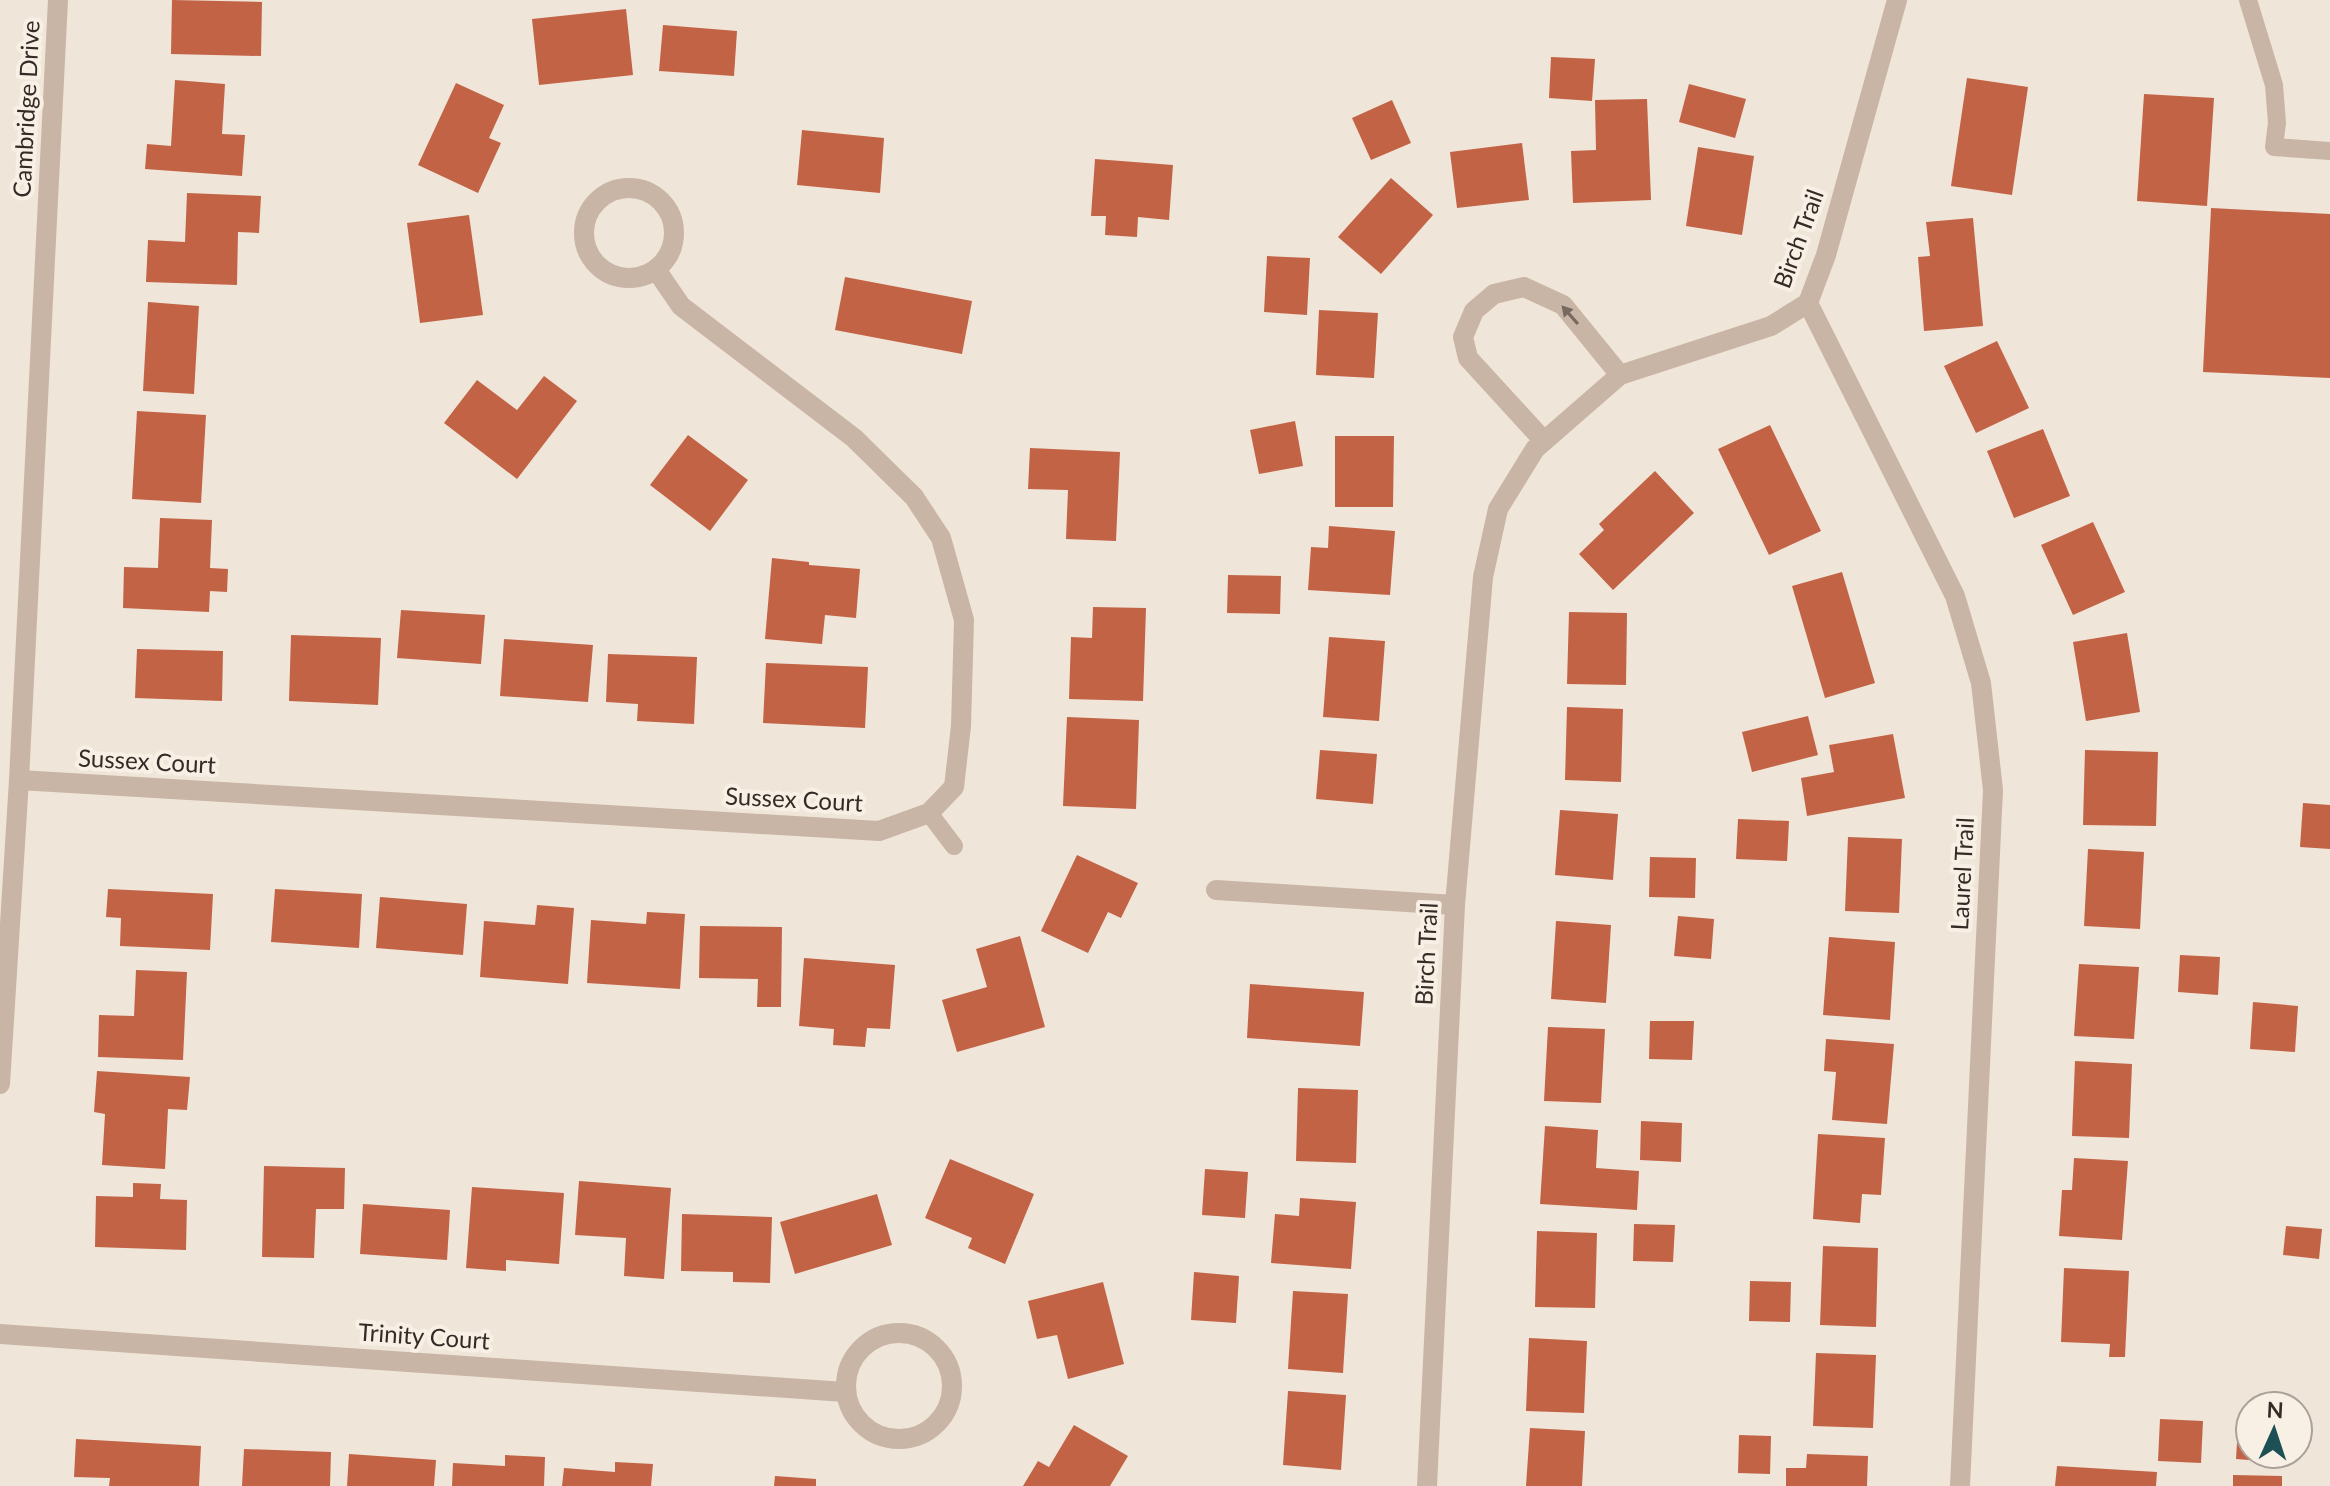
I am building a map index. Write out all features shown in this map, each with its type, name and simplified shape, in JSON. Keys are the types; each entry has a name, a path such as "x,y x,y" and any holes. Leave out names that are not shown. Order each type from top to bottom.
{"street":[{"name":"Cambridge Drive","path":"0,1084 19,780 58,0"},
{"name":"Birch Trail","path":"1427,1486 1455,905 1483,577 1498,509 1535,449 1620,375 1771,326 1808,303 1826,255 1897,0"},
{"path":"626,187 641,189 662,201 671,213 675,228 674,243 668,259 657,271 634,279 618,277 603,271 592,260 585,246 584,223 591,208 607,193 626,187"},
{"name":"Sussex Court","path":"19,780 879,831 929,813 954,787 961,726 964,620 941,538 914,497 854,438 681,306 657,271"},
{"path":"1544,441 1468,358 1463,337 1474,311 1494,294 1524,287 1563,305 1620,375"},
{"name":"Laurel Trail","path":"1808,303 1955,596 1981,683 1993,790 1960,1486"},
{"path":"1216,890 1455,905"},
{"path":"901,1332 926,1339 940,1351 951,1371 953,1389 947,1411 935,1426 914,1438 895,1440 877,1435 862,1426 850,1411 845,1392 850,1362 861,1347 882,1334 901,1332"},
{"name":"Trinity Court","path":"0,1334 845,1392"}],"lane":[{"path":"2248,0 2274,85 2277,123 2274,147 2330,151"},
{"path":"929,813 954,846"}],"building":[{"path":"172,0 262,2 261,56 171,54"},
{"path":"626,9 633,75 539,85 532,19"},
{"path":"663,25 737,31 734,76 659,71"},
{"path":"1551,57 1595,59 1592,101 1549,98"},
{"path":"1967,78 2028,87 2012,195 1951,186"},
{"path":"175,80 225,84 222,134 245,135 242,176 145,169 147,144 171,146"},
{"path":"456,83 504,105 489,138 501,143 478,193 418,165"},
{"path":"1689,84 1746,99 1735,138 1679,122"},
{"path":"2144,94 2214,98 2207,206 2137,201"},
{"path":"1647,99 1651,200 1573,203 1571,151 1596,150 1595,100"},
{"path":"1392,100 1411,143 1371,160 1352,118"},
{"path":"802,130 884,138 880,193 797,185"},
{"path":"1522,143 1529,200 1457,208 1450,152"},
{"path":"1698,147 1754,156 1742,235 1686,226"},
{"path":"1095,159 1173,165 1169,220 1138,217 1137,237 1105,235 1106,216 1091,216"},
{"path":"1391,178 1433,215 1381,274 1338,237"},
{"path":"187,193 261,196 259,233 238,232 237,285 146,282 148,240 185,242"},
{"path":"2211,208 2330,214 2330,378 2203,372"},
{"path":"469,215 483,315 420,323 407,223"},
{"path":"1973,218 1983,326 1924,331 1918,257 1930,256 1926,222"},
{"path":"1267,256 1310,258 1307,315 1264,312"},
{"path":"845,277 972,301 962,354 835,330"},
{"path":"148,302 199,306 194,394 143,391"},
{"path":"1319,310 1378,313 1374,378 1316,375"},
{"path":"1997,341 2029,408 1976,433 1944,366"},
{"path":"544,376 577,401 517,479 444,423 477,380 517,410"},
{"path":"137,411 206,415 201,503 132,499"},
{"path":"1295,421 1303,466 1259,474 1250,430"},
{"path":"1770,425 1821,531 1769,555 1718,449"},
{"path":"2043,429 2070,496 2014,518 1987,451"},
{"path":"688,435 748,480 710,531 650,485"},
{"path":"1335,436 1394,436 1393,507 1335,507"},
{"path":"1030,448 1120,452 1116,541 1066,539 1068,490 1028,489"},
{"path":"1655,471 1694,513 1613,590 1579,554 1604,530 1599,524"},
{"path":"160,518 212,520 210,568 228,569 227,592 210,591 209,612 123,608 124,567 158,568"},
{"path":"2093,522 2125,592 2073,615 2041,545"},
{"path":"1329,526 1395,531 1390,595 1308,590 1311,547 1328,548"},
{"path":"772,558 860,569 856,618 825,615 822,644 765,639"},
{"path":"1842,572 1875,683 1825,698 1792,586"},
{"path":"1228,575 1281,576 1280,614 1227,613"},
{"path":"1093,607 1146,608 1143,701 1069,699 1071,637 1092,638"},
{"path":"401,610 485,615 481,664 397,658"},
{"path":"1569,612 1627,613 1626,685 1567,684"},
{"path":"2127,633 2140,712 2086,721 2073,642"},
{"path":"291,635 381,638 378,705 289,701"},
{"path":"1329,637 1385,641 1379,721 1323,717"},
{"path":"504,639 593,645 588,702 500,696"},
{"path":"137,649 223,651 222,701 135,698"},
{"path":"608,654 697,657 694,724 637,721 638,704 606,702"},
{"path":"766,663 868,667 865,728 763,723"},
{"path":"1567,707 1623,709 1621,782 1565,780"},
{"path":"1808,716 1818,755 1752,772 1742,732"},
{"path":"1067,717 1139,720 1136,809 1063,806"},
{"path":"1893,734 1905,798 1807,816 1801,778 1834,772 1829,745"},
{"path":"1320,750 1377,754 1373,804 1316,799"},
{"path":"2085,750 2158,752 2156,826 2083,825"},
{"path":"2303,803 2330,805 2330,849 2300,847"},
{"path":"1560,810 1618,814 1613,880 1555,875"},
{"path":"1738,819 1789,821 1787,861 1736,859"},
{"path":"1848,837 1902,839 1899,913 1845,911"},
{"path":"2088,849 2144,852 2140,929 2084,926"},
{"path":"1077,855 1138,883 1121,918 1108,912 1088,953 1041,931"},
{"path":"1650,857 1696,858 1695,898 1649,897"},
{"path":"108,889 213,894 210,950 120,946 121,918 106,917"},
{"path":"275,889 362,894 359,948 271,942"},
{"path":"380,897 467,904 463,955 376,948"},
{"path":"537,905 574,908 568,984 480,977 484,921 535,925"},
{"path":"647,912 685,914 680,989 587,983 591,920 646,924"},
{"path":"1678,916 1714,919 1711,959 1674,956"},
{"path":"1556,921 1611,925 1606,1003 1551,999"},
{"path":"700,926 782,927 781,1007 757,1007 758,979 699,978"},
{"path":"1020,936 1045,1027 957,1052 942,1000 987,987 976,949"},
{"path":"1829,937 1895,942 1890,1020 1823,1015"},
{"path":"2180,955 2220,957 2218,995 2178,992"},
{"path":"804,958 895,965 890,1029 867,1028 865,1047 833,1045 834,1029 799,1026"},
{"path":"2079,964 2139,967 2134,1039 2074,1036"},
{"path":"136,970 187,972 183,1060 98,1057 99,1015 134,1016"},
{"path":"1250,984 1364,992 1360,1046 1247,1038"},
{"path":"2253,1002 2298,1006 2295,1052 2250,1049"},
{"path":"1650,1021 1694,1021 1692,1060 1649,1059"},
{"path":"1548,1027 1605,1029 1601,1103 1544,1101"},
{"path":"1826,1039 1894,1044 1887,1124 1832,1120 1836,1072 1824,1071"},
{"path":"2075,1061 2132,1064 2129,1138 2072,1136"},
{"path":"97,1071 190,1077 187,1110 168,1109 165,1169 102,1165 105,1114 94,1112"},
{"path":"1298,1088 1358,1090 1356,1163 1296,1161"},
{"path":"1641,1121 1682,1123 1681,1162 1640,1160"},
{"path":"1545,1126 1598,1130 1596,1168 1639,1171 1637,1210 1540,1204"},
{"path":"1818,1134 1885,1138 1881,1195 1862,1194 1860,1223 1813,1219"},
{"path":"2074,1158 2128,1161 2122,1240 2059,1236 2062,1190 2072,1190"},
{"path":"950,1159 1034,1194 1005,1264 968,1248 972,1238 925,1218"},
{"path":"264,1166 345,1168 344,1209 316,1209 314,1258 262,1257"},
{"path":"1205,1169 1248,1172 1245,1218 1202,1215"},
{"path":"579,1181 671,1188 664,1279 624,1276 626,1238 575,1235"},
{"path":"133,1183 161,1184 160,1199 187,1200 186,1250 95,1247 96,1196 133,1197"},
{"path":"472,1187 564,1193 559,1264 506,1260 506,1271 466,1268"},
{"path":"877,1194 892,1245 795,1274 780,1222"},
{"path":"1300,1198 1356,1202 1351,1269 1271,1263 1275,1214 1299,1216"},
{"path":"363,1204 450,1210 447,1260 360,1254"},
{"path":"682,1214 772,1217 770,1283 733,1282 733,1272 681,1271"},
{"path":"1634,1224 1675,1225 1673,1262 1633,1261"},
{"path":"2286,1226 2322,1229 2319,1259 2283,1255"},
{"path":"1537,1231 1597,1233 1595,1308 1535,1307"},
{"path":"1823,1246 1878,1248 1876,1327 1820,1325"},
{"path":"2064,1268 2129,1271 2125,1357 2109,1357 2110,1344 2061,1342"},
{"path":"1194,1272 1239,1276 1236,1323 1191,1320"},
{"path":"1750,1281 1791,1282 1790,1322 1749,1321"},
{"path":"1103,1282 1124,1364 1068,1379 1057,1335 1037,1339 1028,1301"},
{"path":"1293,1291 1348,1294 1343,1373 1288,1369"},
{"path":"1529,1338 1587,1341 1584,1413 1526,1411"},
{"path":"1816,1353 1876,1355 1873,1428 1813,1426"},
{"path":"1288,1391 1346,1395 1341,1470 1283,1465"},
{"path":"2160,1419 2203,1421 2201,1463 2158,1461"},
{"path":"1074,1425 1128,1456 1110,1486 1023,1486 1038,1461 1049,1467"},
{"path":"1530,1428 1585,1431 1582,1486 1526,1486"},
{"path":"1739,1435 1771,1436 1770,1474 1738,1473"},
{"path":"76,1439 201,1446 199,1486 109,1486 110,1478 74,1477"},
{"path":"244,1449 331,1452 330,1486 242,1486"},
{"path":"349,1454 436,1460 434,1486 347,1486"},
{"path":"1807,1454 1868,1456 1867,1486 1786,1486 1786,1468 1806,1468"},
{"path":"505,1455 545,1457 544,1486 452,1486 453,1463 505,1466"},
{"path":"615,1462 653,1464 651,1486 562,1486 564,1468 615,1472"},
{"path":"2057,1466 2157,1472 2156,1486 2055,1486"},
{"path":"2233,1475 2282,1476 2282,1486 2233,1486"},
{"path":"775,1476 816,1479 816,1486 774,1486"}]}
